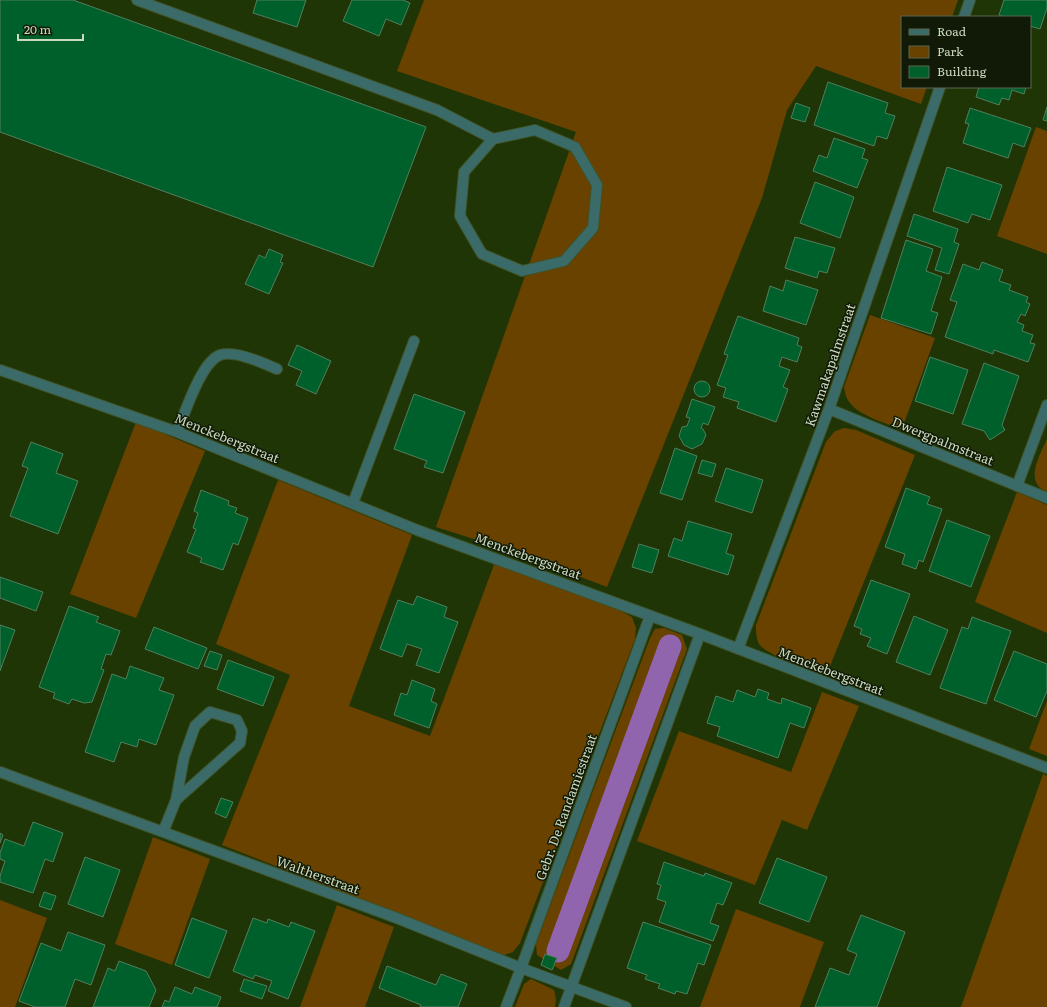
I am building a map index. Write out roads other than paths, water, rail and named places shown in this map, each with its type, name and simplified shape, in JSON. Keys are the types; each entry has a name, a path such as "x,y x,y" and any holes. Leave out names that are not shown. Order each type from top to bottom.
{"street":[{"path":"137,0 437,110 493,139 535,130 575,147 597,185 593,228 564,261 522,271 482,254 460,216 464,172 493,139"},
{"path":"964,16 970,0"},
{"name":"Kawmakapalmstraat","path":"738,649 829,409 940,88"},
{"path":"353,503 414,340"},
{"path":"177,432 204,369 212,359 221,354 234,355 250,358 277,368"},
{"name":"Menckebergstraat","path":"0,370 177,432 417,530 700,634 1047,768"},
{"path":"1017,486 1047,405"},
{"name":"Dwergpalmstraat","path":"829,409 1047,498"},
{"name":"Gebr. De Randamiestraat","path":"506,1007 650,616"},
{"path":"564,1007 700,634"},
{"path":"163,832 176,800 184,757 195,726 210,712 237,720 242,731 240,743 176,800"},
{"name":"Waltherstraat","path":"0,772 394,917 572,988 626,1007"}],"waterway":[{"path":"558,951 670,646"}]}
